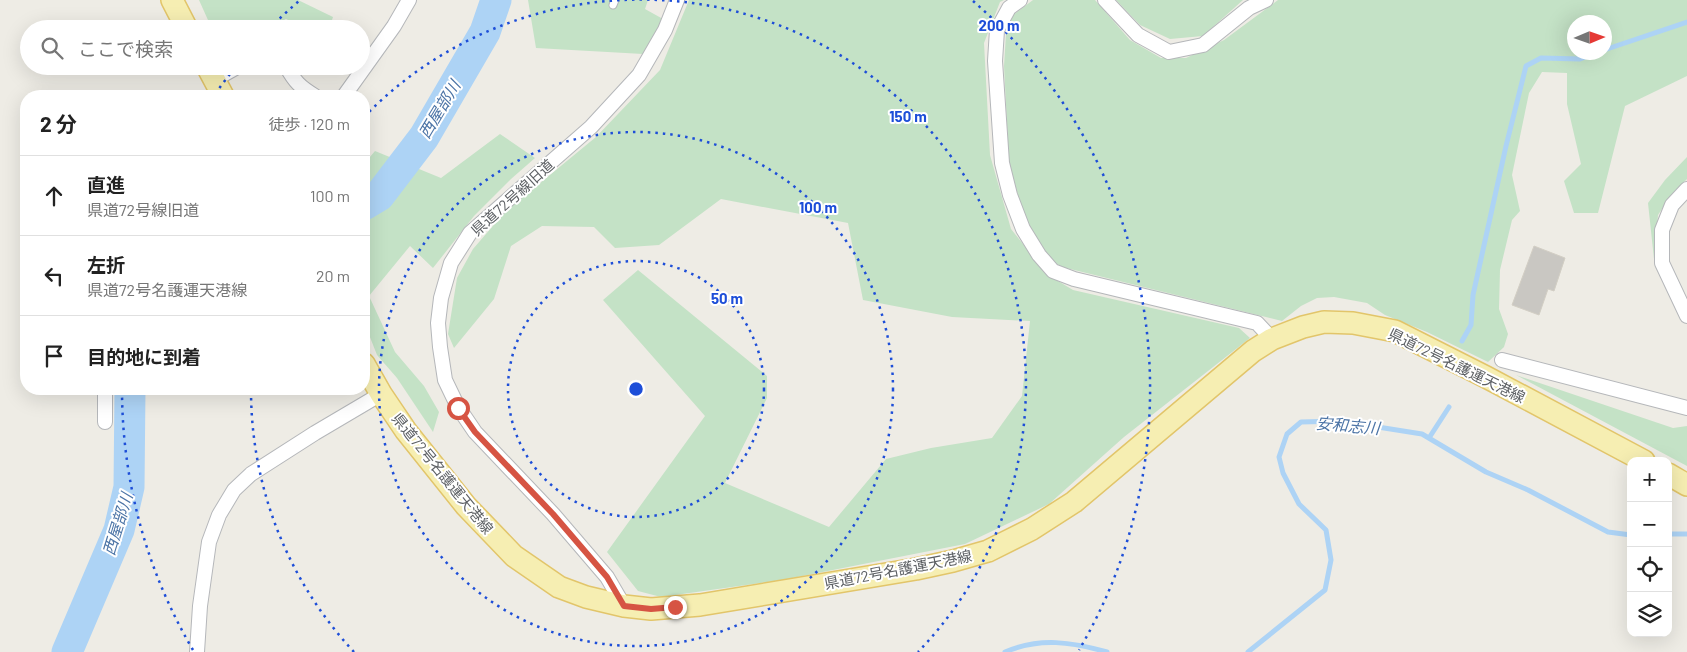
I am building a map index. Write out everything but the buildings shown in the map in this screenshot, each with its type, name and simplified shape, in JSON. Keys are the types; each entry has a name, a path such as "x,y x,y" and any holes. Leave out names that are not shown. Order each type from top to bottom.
{"main road":[{"path":"172,0 182,20"},
{"name":"県道72号名護運天港線","path":"370,375 406,430 466,506 514,556 559,587 586,597 624,606 651,609 700,605 916,569 988,551 1032,529 1074,502 1252,351 1272,339 1303,327 1324,322 1353,323 1395,331 1636,457"},
{"path":"1672,476 1687,485"}],"street":[{"path":"370,60 394,26 409,0"},
{"name":"県道72号線旧道","path":"624,606 607,577 553,514 475,432 458,408 445,380 438,323 441,298 451,262 470,233 591,127 639,75 665,30 677,0"},
{"path":"1020,0 1009,8 998,30 996,62 1002,163 1010,195 1023,229 1039,255 1054,271 1074,279 1257,323 1272,339"},
{"path":"1105,0 1138,35 1169,52 1203,45 1249,8 1266,0"},
{"path":"292,75 298,85 306,90"},
{"path":"348,90 359,75"},
{"path":"1687,189 1672,205 1662,230 1662,263 1687,316"},
{"path":"1502,360 1687,408"},
{"path":"197,652 200,606 209,542 219,515 234,490 251,474 381,394"},
{"path":"105,395 105,422"}],"green space":[{"path":"199,0 298,0 333,17 332,20 208,20"},
{"path":"528,0 648,0 645,9 663,19 643,54 536,48"},
{"path":"689,0 1004,0 1000,2 984,43 990,155 1011,229 1048,275 1073,290 1239,328 1250,338 1124,437 1049,504 965,544 782,580 661,597 638,591 607,552 705,416 603,300 638,270 767,376 767,398 725,483 829,527 886,459 931,448 992,438 1022,396 1030,321 952,317 863,300 848,223 721,199 659,245 615,248 594,227 542,226 511,246 494,299 454,348 448,334 457,278 473,249 505,212 596,137 660,70"},
{"path":"1033,0 1095,0 1130,40 1161,58 1186,58 1224,40 1278,0 1687,0 1687,76 1625,106 1598,213 1574,213 1564,181 1581,164 1567,104 1567,73 1542,72 1529,93 1512,175 1520,211 1512,220 1500,270 1499,309 1508,334 1504,347 1488,362 1427,332 1385,315 1367,303 1334,297 1317,298 1301,306 1282,321 1062,267 1051,260 1030,230 1009,162 1004,66 1006,34 1013,15"},
{"path":"1116,0 1243,0 1203,36 1170,39 1140,25"},
{"path":"500,134 535,158 474,216 433,268 410,246 370,295 370,157 375,151 441,178"},
{"path":"1687,157 1687,179 1671,195 1658,215 1654,259 1648,203 1665,180"},
{"path":"370,298 395,352 424,386 439,412 433,432 397,378 377,355 370,337"},
{"path":"1516,375 1673,428 1687,426 1687,466"}],"waterway":[{"name":"西屋部川","path":"370,201 379,196 424,137 485,32 496,0"},
{"path":"1612,47 1687,22"},
{"path":"1462,341 1471,325 1473,295 1526,66 1541,58 1567,59"},
{"name":"西屋部川","path":"67,652 119,530 129,487 130,395"},
{"path":"1429,438 1449,407"},
{"name":"安和志川","path":"1248,652 1325,590 1331,560 1326,530 1299,504 1283,473 1279,457 1287,434 1301,422 1340,421 1422,434 1486,472 1528,490 1608,532 1627,534"},
{"name":"安和志川","path":"1672,534 1687,534"},
{"name":"安和志川","path":"1005,652 1018,647 1043,643 1069,644 1107,652"}],"route":[{"path":"458,408 475,432 553,514 607,577 624,606 651,609 675,607"}]}
